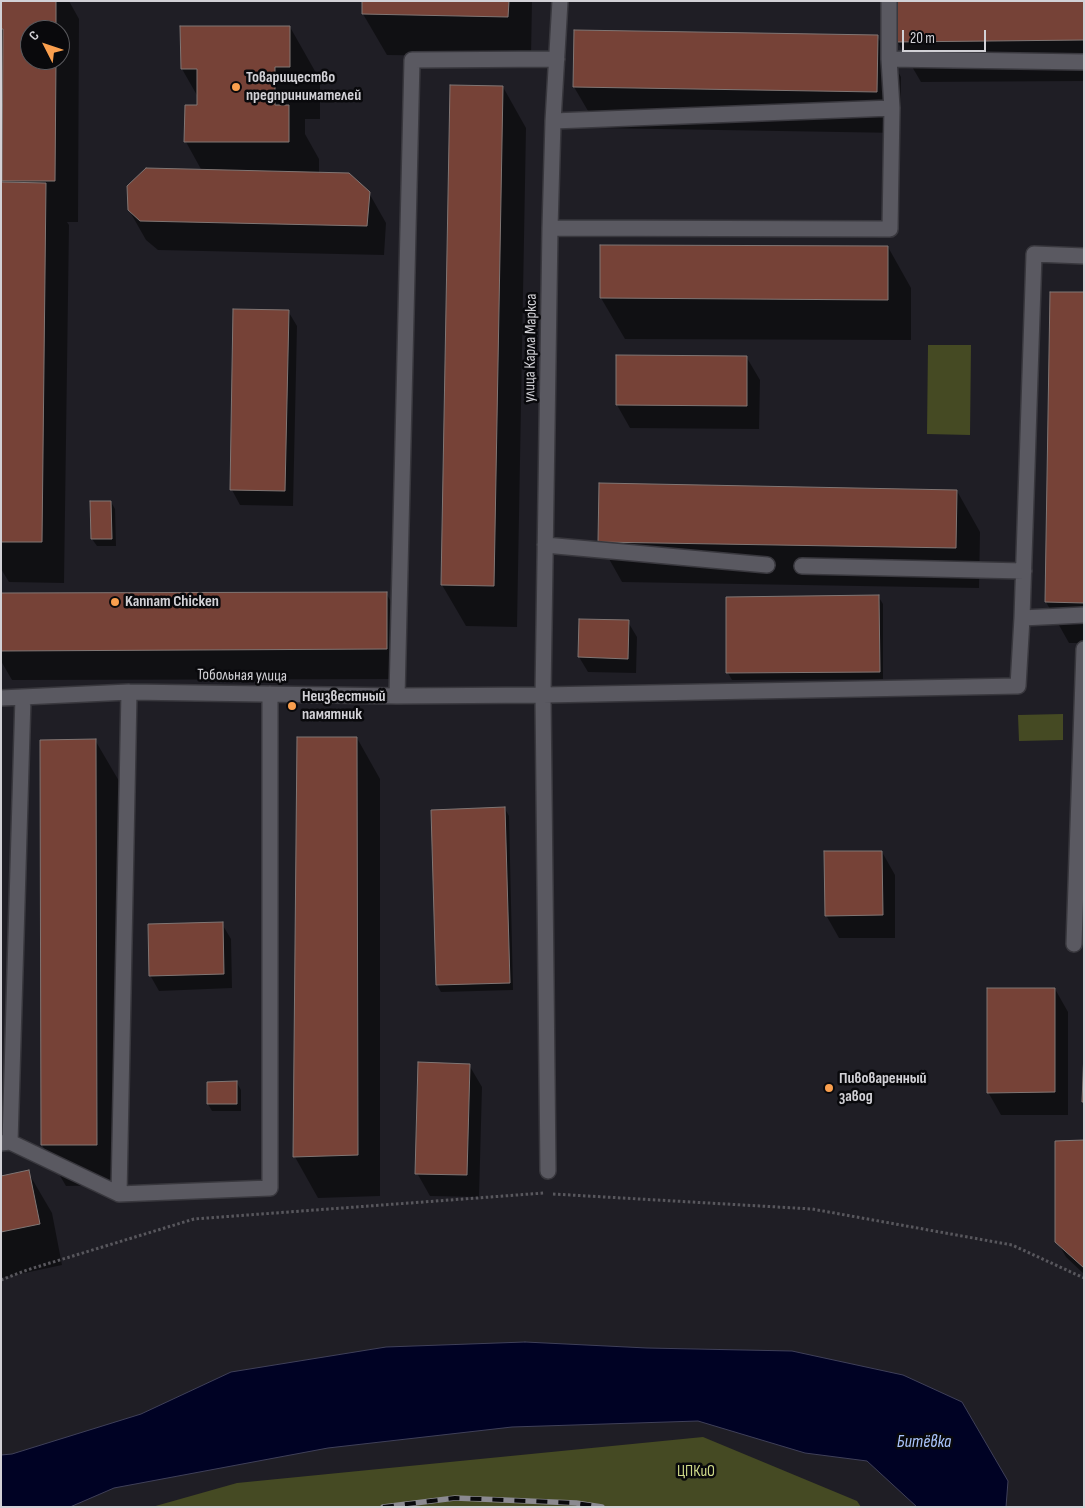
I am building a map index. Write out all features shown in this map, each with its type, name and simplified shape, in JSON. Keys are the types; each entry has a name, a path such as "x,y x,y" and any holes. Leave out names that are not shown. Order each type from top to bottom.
{"street":[{"name":"улица Карла Маркса","path":"548,1171 543,695 550,228 553,121 560,1"},
{"path":"550,228 890,229 892,108 889,1"},
{"path":"398,696 412,60 557,59"},
{"path":"890,59 1084,62"},
{"path":"553,121 892,108"},
{"path":"1084,256 1034,254 1022,618 1084,614"},
{"path":"545,545 767,565"},
{"path":"802,566 1024,571"},
{"name":"Тобольная улица","path":"1,698 129,692 398,696 1018,686 1022,618"},
{"path":"1074,944 1084,649"},
{"path":"120,1194 129,692"},
{"path":"23,697 6,1143 120,1194 270,1188 270,694"}],"path":[{"path":"1,1280 27,1270 194,1219 546,1193 812,1210 1012,1245 1084,1278"}],"green space":[{"path":"928,345 971,345 970,435 927,434"},
{"path":"1063,714 1063,740 1019,741 1018,715"},
{"name":"ЦПКиО","path":"703,1437 857,1501 861,1507 152,1507 237,1483"}],"water":[{"name":"Битёвка","path":"525,1342 647,1348 792,1351 903,1375 962,1402 1008,1481 1006,1507 917,1507 867,1461 805,1453 698,1421 512,1427 328,1448 114,1488 70,1507 1,1507 1,1455 12,1454 141,1414 231,1372 386,1347"}],"building":[{"path":"1,1 56,1 56,20 20,20 20,70 56,70 55,181 2,181 3,29 1,29"},
{"path":"362,1 509,1 508,17 362,14"},
{"path":"894,1 1084,1 1084,40 896,42"},
{"name":"Товарищество предпринимателей","path":"180,26 290,26 290,67 275,67 275,105 289,105 289,142 184,142 185,105 197,105 197,69 181,69"},
{"path":"574,30 878,35 877,92 573,87"},
{"path":"450,85 503,86 494,586 441,585"},
{"path":"146,168 349,173 370,192 367,226 140,221 128,210 127,186"},
{"path":"1,182 46,183 42,542 1,542"},
{"path":"600,245 888,246 888,300 600,298"},
{"path":"1050,292 1084,292 1084,603 1045,602"},
{"path":"233,309 289,310 285,491 230,490"},
{"path":"616,355 747,356 747,406 616,405"},
{"path":"599,483 957,490 956,548 598,542"},
{"path":"90,501 111,501 112,539 91,539"},
{"path":"387,592 387,649 1,651 1,593"},
{"path":"879,595 880,672 726,673 726,597"},
{"path":"579,619 629,620 628,659 578,657"},
{"path":"297,737 357,737 358,1155 293,1157"},
{"path":"96,739 97,1145 41,1145 40,740"},
{"path":"505,807 510,983 436,985 431,810"},
{"path":"824,851 882,851 883,915 825,916"},
{"path":"223,922 224,974 149,976 148,924"},
{"path":"987,988 1055,988 1055,1092 987,1093"},
{"path":"1084,1051 1084,1102 1082,1102"},
{"path":"418,1062 470,1064 467,1175 415,1174"},
{"path":"237,1081 237,1104 207,1104 207,1082"},
{"path":"1084,1140 1084,1268 1055,1242 1055,1141"},
{"path":"29,1170 40,1224 1,1232 1,1176"}],"railway":[{"path":"383,1507 455,1498 576,1503 602,1507"}],"place":[{"name":"Товарищество предпринимателей","path":"236,87"},
{"name":"Kannam Chicken","path":"115,602"},
{"name":"Неизвестный памятник","path":"292,706"},
{"name":"Пивоваренный завод","path":"829,1088"}]}
